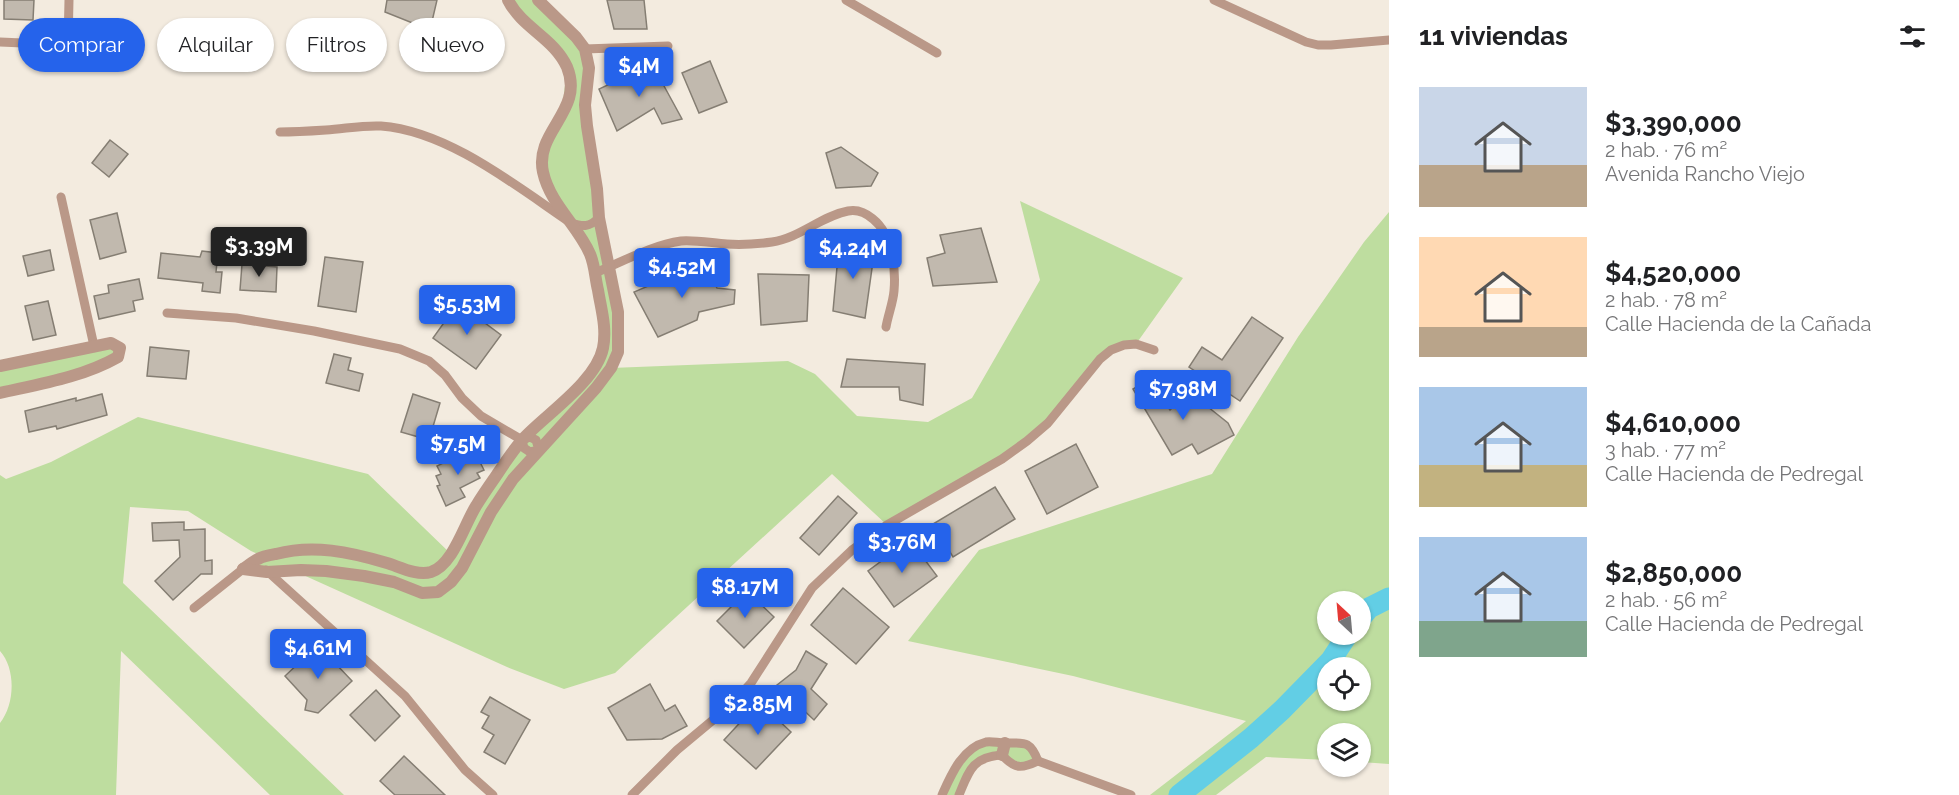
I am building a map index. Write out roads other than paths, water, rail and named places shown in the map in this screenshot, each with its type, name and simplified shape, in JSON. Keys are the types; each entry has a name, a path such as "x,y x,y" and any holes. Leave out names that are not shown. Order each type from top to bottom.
{"street":[{"path":"0,42 68,45 69,0"},
{"path":"194,608 259,558 294,549 319,549 362,556 417,573 430,572 444,565 475,507 522,440 565,400 598,362 603,350 603,314 591,256 552,195 541,158 545,142 568,104 572,86 559,52 526,25 508,0"},
{"path":"243,569 267,572 301,570 345,573 394,582 422,593 438,592 451,582 462,568 491,512 513,479 596,388 611,368 618,352 618,312 599,218 587,126 585,105 589,68 585,49 576,37 538,0"},
{"path":"846,0 937,53"},
{"path":"1214,0 1306,42 1318,45 1389,40"},
{"path":"585,49 668,46"},
{"path":"280,132 380,126 413,131 452,148 506,179 571,223 583,227 592,225 599,218"},
{"path":"61,197 94,346"},
{"path":"595,273 659,246 681,241 753,244 777,241 850,210 865,213 879,224 888,242 894,267 894,292 886,327"},
{"path":"167,313 248,320 400,349 429,362 445,375 462,398 481,416 522,440 527,451 539,450"},
{"path":"0,366 111,343 120,348 118,357 106,364 72,376 0,393"},
{"path":"632,795 677,750 731,705 751,683 812,588 852,550 887,525 1002,459 1027,441 1048,423 1100,359 1111,350 1124,345 1136,344 1154,350"},
{"path":"259,558 267,572 405,696 465,770 492,795"},
{"path":"942,795 952,773 965,754 975,746 988,741 1003,749 1009,763 1017,767 1038,761 1131,795"},
{"path":"959,795 976,762 1015,742 1034,750 1038,761"}],"waterway":[{"path":"1371,607 1389,598"},
{"path":"1179,795 1251,738 1282,710 1331,660 1341,645"}]}
